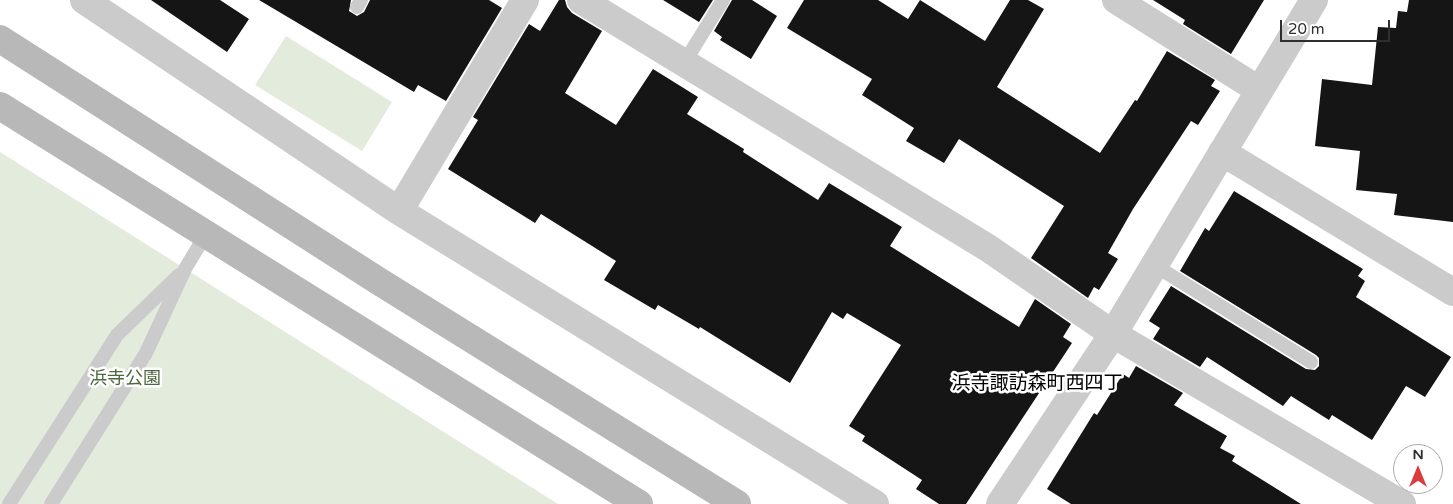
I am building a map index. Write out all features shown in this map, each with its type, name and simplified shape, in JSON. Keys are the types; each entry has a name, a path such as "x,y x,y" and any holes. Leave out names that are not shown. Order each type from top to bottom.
{"street":[{"path":"84,0 399,211 875,504"},
{"path":"399,211 525,0"},
{"path":"581,0 988,248 1113,334 1402,504"},
{"path":"1116,0 1259,90"},
{"path":"1000,504 1113,334 1314,0"},
{"path":"0,39 380,282 738,504"},
{"path":"0,106 638,504"},
{"path":"1222,152 1453,292"}],"lane":[{"path":"684,63 723,0"},
{"path":"50,504 146,353 185,269 206,234"},
{"path":"1154,265 1311,362"},
{"path":"9,504 117,335 185,269"}],"green space":[{"path":"286,36 392,102 362,151 255,85"},
{"name":"浜寺公園","path":"0,152 558,504 0,504"}],"building":[{"path":"151,0 220,0 249,19 227,52"},
{"path":"259,0 351,0 349,11 357,16 364,12 370,0 489,0 502,8 446,101 418,85 414,92"},
{"path":"559,0 565,0 567,7 572,13 602,31 565,93 616,125 653,69 698,97 687,114 744,149 743,152 818,200 829,183 902,227 890,246 1019,327 1035,299 1071,324 1063,337 1072,343 966,504 939,504 916,489 922,480 862,441 865,436 849,426 901,345 847,313 843,319 832,312 790,383 700,327 699,329 658,305 655,310 604,280 616,261 541,214 535,223 448,169 478,120 473,117 529,24 540,31"},
{"path":"663,0 713,0 699,22"},
{"path":"732,0 752,0 777,16 751,59 720,40 722,37 714,31"},
{"path":"804,0 878,0 908,19 920,0 985,41 1010,0 1028,0 1044,9 997,87 1100,153 1135,100 1137,101 1167,51 1215,80 1211,86 1220,91 1198,125 1191,121 1133,209 1108,253 1118,259 1099,290 1094,287 1088,298 1031,258 1064,206 959,139 944,163 906,141 914,128 862,95 872,79 787,28"},
{"path":"1153,0 1264,0 1231,54 1183,24 1185,20"},
{"path":"1409,0 1453,0 1453,222 1394,215 1397,194 1356,190 1360,151 1315,146 1322,79 1372,85 1378,27 1396,28 1398,11 1407,12"},
{"path":"1234,191 1363,269 1358,276 1365,281 1356,297 1451,357 1425,397 1406,386 1372,440 1332,415 1329,420 1291,396 1283,406 1207,357 1200,367 1153,339 1160,328 1149,321 1171,286 1306,369 1315,370 1319,366 1319,358 1316,355 1180,271 1205,228 1209,231"},
{"path":"1136,366 1183,393 1174,405 1227,436 1220,448 1235,456 1232,461 1301,504 1071,504 1047,489 1094,413 1097,415 1123,374 1129,378"}],"district":[{"name":"浜寺諏訪森町西四丁","path":"1037,384"}]}
